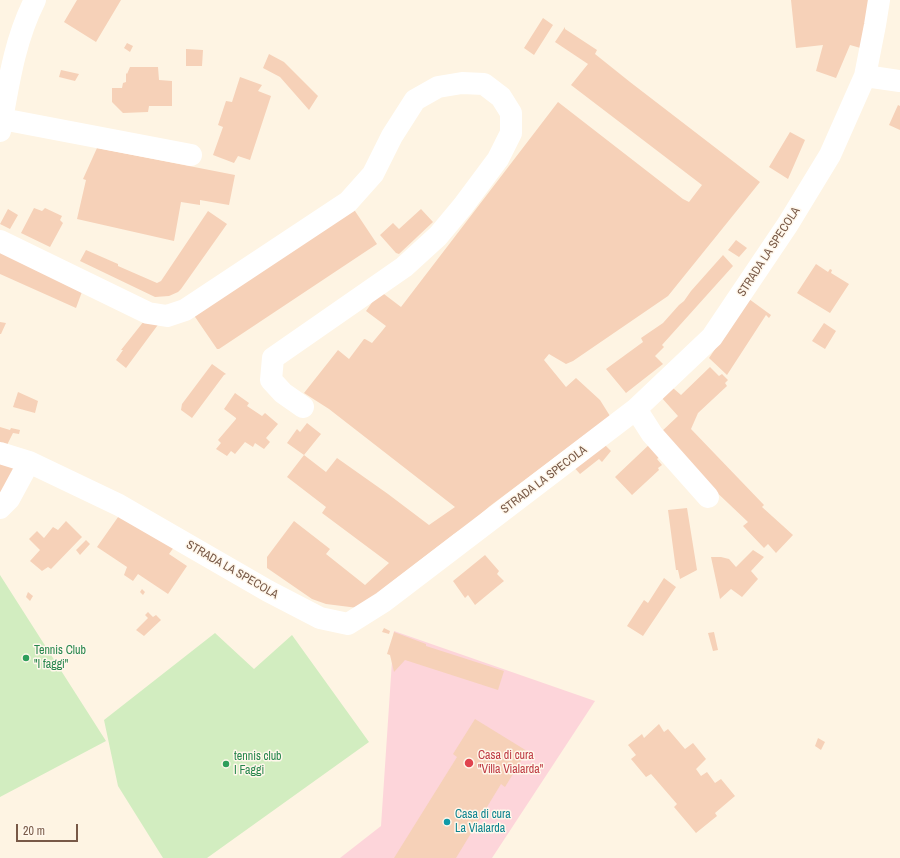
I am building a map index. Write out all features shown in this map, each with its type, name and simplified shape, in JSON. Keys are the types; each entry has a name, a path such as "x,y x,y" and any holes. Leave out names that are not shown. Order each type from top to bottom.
{"street":[{"path":"35,0 26,18 18,40 1,125 191,155"},
{"name":"STRADA LA SPECOLA","path":"0,453 29,462 119,506 261,587 320,618 348,624 383,602 636,409 712,337 788,224 830,155 865,76 876,25 879,0"},
{"path":"865,76 900,81"},
{"path":"0,241 148,313 167,316 184,310 348,202 373,174 392,136 415,100 438,87 462,83 484,84 501,97 510,113 511,133 498,159 463,206 438,236 404,267 273,358 271,380 283,393 303,407"},
{"path":"636,409 652,434 708,497"},
{"path":"0,508 9,499 29,462"}],"shaded area":[{"name":"Casa di cura \"Villa Vialarda\"","path":"394,631 595,701 492,858 340,858 381,826"}],"green space":[{"name":"Tennis Club \"I faggi\"","path":"0,575 106,741 0,797"},
{"name":"tennis club I Faggi","path":"215,633 254,669 292,635 369,742 207,858 163,858 118,786 104,720"}],"building":[{"path":"77,0 121,0 96,42 64,22"},
{"path":"791,0 874,0 864,49 850,45 836,78 816,71 823,45 796,48"},
{"path":"543,18 553,25 534,55 524,48"},
{"path":"565,27 565,29 597,50 595,54 630,82 760,182 668,296 573,361 566,364 549,354 544,360 566,387 576,378 600,400 610,416 358,608 326,604 312,599 267,568 267,557 294,521 330,549 326,554 365,585 389,563 322,513 326,507 287,477 304,455 326,472 337,458 429,525 455,507 329,409 304,393 338,350 349,359 364,339 372,343 386,326 366,311 380,291 401,307 558,102 683,199 689,202 702,185 571,85 588,64 555,42"},
{"path":"127,43 133,46 130,52 124,48"},
{"path":"186,49 203,50 202,66 186,66"},
{"path":"269,54 284,62 318,96 309,110 280,77 263,68"},
{"path":"130,67 158,67 159,80 172,81 172,106 149,106 148,112 123,113 112,102 112,88 122,88 123,83 126,82 126,73 127,74"},
{"path":"61,70 79,74 75,81 59,77"},
{"path":"240,77 262,85 258,91 271,96 250,160 238,156 234,163 213,155 223,127 218,125 226,101 232,102"},
{"path":"898,105 900,106 900,130 889,125"},
{"path":"790,132 805,140 788,179 769,167"},
{"path":"97,148 235,175 229,205 200,200 200,205 181,202 174,241 77,219 86,180 83,179"},
{"path":"351,205 377,244 217,349 191,311"},
{"path":"34,208 42,211 45,208 62,216 60,220 63,223 50,247 21,233"},
{"path":"8,209 18,215 10,229 0,224"},
{"path":"421,209 433,222 399,254 396,253 380,235 393,223 399,229"},
{"path":"208,211 227,224 181,289 169,296 155,297 80,261 86,250 157,283 161,281"},
{"path":"736,240 747,248 739,257 728,250"},
{"path":"0,251 83,289 76,308 0,274"},
{"path":"723,255 733,266 662,345 664,347 655,356 663,364 626,393 606,369 643,342 641,338 663,323"},
{"path":"816,264 828,272 830,269 832,270 831,273 849,284 830,313 797,293"},
{"path":"749,299 771,315 769,318 766,315 727,375 709,358"},
{"path":"148,316 160,322 126,368 116,360 123,350 121,350"},
{"path":"0,322 6,323 1,334 0,334"},
{"path":"824,323 836,331 825,349 812,341"},
{"path":"212,364 226,374 192,418 181,410 182,404"},
{"path":"710,367 719,376 722,374 728,380 725,383 727,386 698,413 691,429 764,505 762,507 793,535 776,553 768,544 764,548 743,526 748,522 690,467 660,433 678,416 661,397 673,388 681,395"},
{"path":"18,392 38,401 35,413 13,407"},
{"path":"235,393 249,403 247,406 262,416 265,413 278,424 266,438 270,442 264,449 255,443 253,447 245,442 235,454 231,451 227,456 216,449 221,443 218,440 236,419 224,409"},
{"path":"307,423 321,434 304,455 287,443 297,429 300,432"},
{"path":"0,427 10,430 11,428 20,430 19,434 13,433 7,445 0,443"},
{"path":"653,441 665,452 657,459 662,465 658,468 659,470 632,495 615,477"},
{"path":"602,442 611,451 602,462 599,459 580,474 571,464"},
{"path":"0,460 18,466 0,493"},
{"path":"687,508 697,570 680,579 678,570 676,570 668,510"},
{"path":"123,510 177,543 169,554 187,566 168,594 138,574 133,581 124,575 127,567 97,547"},
{"path":"66,521 82,537 51,569 48,567 42,571 30,561 40,550 29,539 37,531 44,538 53,527 58,530"},
{"path":"86,540 90,544 80,555 76,550"},
{"path":"753,550 764,557 751,571 758,579 742,597 731,589 720,599 711,557 729,559 736,567"},
{"path":"485,555 499,571 497,574 504,581 475,605 468,595 465,598 453,581"},
{"path":"664,578 676,587 643,636 627,626 644,600 648,603"},
{"path":"142,589 145,592 143,595 140,592"},
{"path":"28,592 33,596 30,601 26,597"},
{"path":"148,612 153,617 156,615 161,620 144,636 136,630 148,618 145,615"},
{"path":"384,628 390,631 389,634 382,632"},
{"path":"394,632 426,644 426,646 504,671 498,690 405,660 394,672 390,655 387,654"},
{"path":"714,632 718,650 713,651 708,633"},
{"name":"Casa di cura La Vialarda","path":"475,719 527,751 505,787 501,784 456,858 394,858 457,757 453,754"},
{"path":"659,724 664,732 668,729 685,749 693,743 706,759 696,769 701,776 707,772 715,783 721,779 735,796 715,813 717,816 696,833 674,807 677,804 651,774 646,777 631,759 636,755 628,745 642,734 644,738"},
{"path":"818,738 825,742 821,750 815,746"}],"place":[{"name":"Tennis Club \"I faggi\"","path":"26,658"},
{"name":"Casa di cura \"Villa Vialarda\"","path":"469,763"},
{"name":"tennis club I Faggi","path":"226,764"},
{"name":"Casa di cura La Vialarda","path":"447,822"}]}
